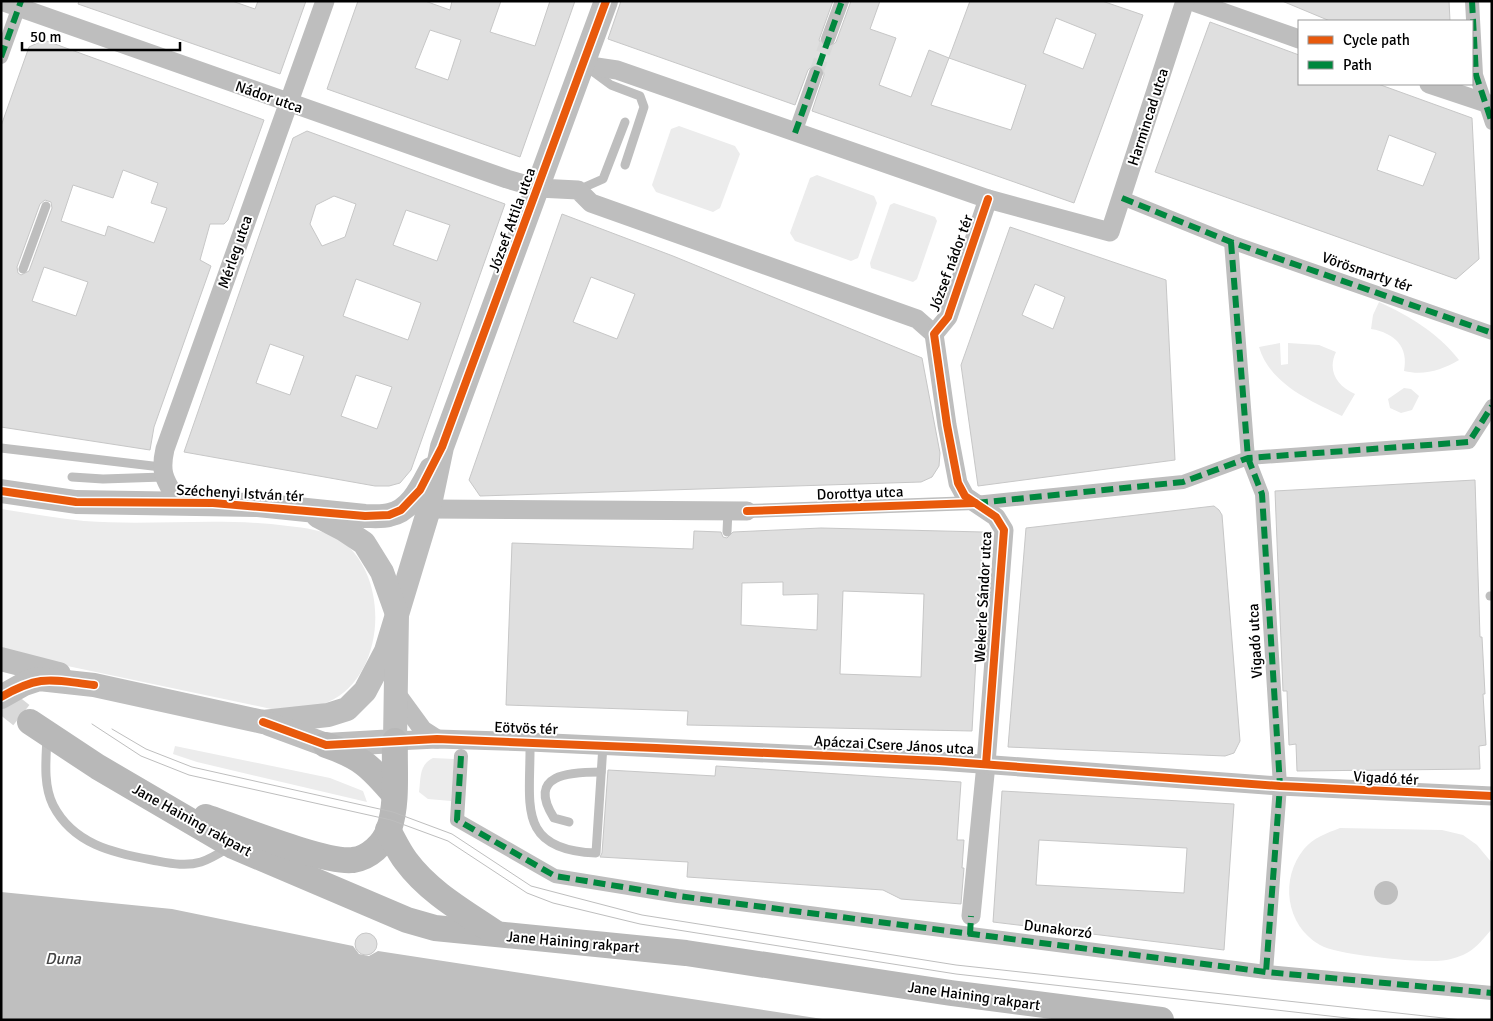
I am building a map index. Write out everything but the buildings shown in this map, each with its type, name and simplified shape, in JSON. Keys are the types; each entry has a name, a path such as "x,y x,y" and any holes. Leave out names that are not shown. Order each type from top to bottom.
{"main road":[{"name":"Jane Haining rakpart","path":"38,728 159,804 233,846 407,920 435,928 499,936 686,953 951,993 1162,1020"},
{"path":"159,804 321,856 353,860 374,852 388,830 394,794 395,741"},
{"path":"326,744 353,754 367,764 394,794"},
{"path":"388,830 404,860 419,878 436,894 499,936"}],"street":[{"name":"Nádor utca","path":"1,1 20,4 288,104 538,188"},
{"name":"Mérleg utca","path":"162,472 325,1"},
{"name":"József Attila utca","path":"442,447 606,1"},
{"path":"828,39 842,1"},
{"name":"Harmincad utca","path":"1110,232 1185,1"},
{"path":"1191,1 1298,39"},
{"path":"1472,1 1476,75 1489,104 1492,123"},
{"path":"1,57 20,4"},
{"name":"József nádor tér","path":"583,65 616,70 988,199 1110,232"},
{"path":"795,133 816,73"},
{"path":"1432,85 1489,104"},
{"path":"538,188 578,190"},
{"name":"József nádor tér","path":"578,190 591,203 917,319 934,334 948,317 988,199"},
{"name":"Vörösmarty tér","path":"1122,198 1231,242 1492,333"},
{"path":"1231,242 1248,458 1469,442 1492,406"},
{"name":"Wekerle Sándor utca","path":"934,334 947,425 958,483 965,496 996,517 1004,530 986,764 971,925"},
{"path":"263,722 328,715 347,708 365,691 386,651 429,509 442,447"},
{"name":"Széchenyi István tér","path":"1,491 76,502 178,502 258,505 365,516 389,515 401,510 420,490 442,447"},
{"name":"Dorottya utca","path":"429,509 747,511 975,503 1183,482 1248,458"},
{"name":"Vigadó utca","path":"1248,458 1262,494 1280,786"},
{"path":"162,472 178,502"},
{"path":"1,659 39,667 94,685 263,722 326,744 395,741 397,614 382,572 364,543 308,510"},
{"path":"1,696 24,684 40,679 94,685"},
{"path":"396,693 417,723 437,739"},
{"name":"Eötvös tér","path":"395,741 437,739 656,748"},
{"name":"Apáczai Csere János utca","path":"656,748 986,764 1280,786"},
{"name":"Dunakorzó","path":"461,756 457,820 555,876 678,896 971,925 1266,972 1492,993"},
{"path":"1266,972 1280,786"},
{"name":"Vigadó tér","path":"1280,786 1492,796"}],"lane":[{"path":"583,65 611,85 640,96 644,107 625,165"},
{"path":"578,190 603,179 625,122"},
{"path":"23,269 46,206"},
{"path":"1,448 162,472"},
{"path":"72,477 103,479 162,472"},
{"path":"727,532 728,510"},
{"path":"38,728 46,782 53,805 67,824 86,840 112,852 178,865 202,862 233,846"},
{"path":"530,742 530,818 539,833 565,851 596,853 603,745"},
{"path":"569,822 554,818 548,808 546,796 548,785 556,777 566,773 601,772"}],"shaded area":[{"path":"679,126 735,146 740,154 720,208 713,212 656,192 652,185 671,129"},
{"path":"817,175 874,196 877,203 858,258 851,261 795,241 790,233 810,178"},
{"path":"894,203 935,217 937,221 917,279 913,282 871,268 870,263 890,205"},
{"path":"1379,302 1402,313 1433,333 1459,360 1433,371 1419,373 1404,371 1404,355 1398,342 1387,334 1371,329 1373,315"},
{"path":"1280,343 1281,365 1288,364 1288,343 1319,345 1336,352 1333,359 1335,377 1343,387 1355,394 1342,416 1293,390 1272,371 1264,360 1259,347"},
{"path":"1404,388 1411,389 1419,396 1412,410 1401,413 1390,408 1388,399"},
{"path":"1,509 84,521 262,523 327,533 339,539 356,555 368,576 374,599 375,624 371,648 362,670 348,689 322,705 309,708 276,710 1,652"},
{"path":"175,746 330,778 363,791 367,802 197,762 173,754"},
{"path":"433,758 454,759 451,801 428,799 419,792 423,768"},
{"path":"1340,828 1442,830 1463,835 1477,845 1492,863 1491,930 1467,953 1440,961 1376,957 1342,952 1320,945 1299,926 1293,913 1289,887 1291,873 1296,861 1308,845 1320,836"}],"water":[{"path":"1386,881 1391,882 1397,888 1397,898 1391,904 1386,905 1381,904 1375,898 1374,893 1375,888 1381,882"},
{"name":"Duna","path":"1,892 172,909 353,946 359,954 369,956 378,951 829,1020 1,1020"}],"tunnel":[{"path":"816,73 828,39"},
{"path":"1,699 30,722"}],"tram line":[{"path":"92,724 141,756 189,775 391,820 448,841 527,893 553,903 640,924 956,974 1365,1020"},
{"path":"112,729 146,749 192,767 393,812 452,834 531,886 642,915 956,965 1462,1020"}],"marked path":[{"path":"1,57 21,1"},
{"path":"795,133 842,1"},
{"path":"1472,1 1476,75 1492,123"},
{"path":"1122,198 1231,242 1492,333"},
{"path":"1231,242 1248,458 1262,494 1280,786 1266,972"},
{"path":"976,503 1183,482 1248,458 1469,442 1492,406"},
{"path":"461,756 457,820 555,876 678,896 1266,972 1492,993"},
{"path":"970,935 971,916"}],"cycle path":[{"path":"1,491 76,502 213,503 365,516 389,515 401,510 420,490 442,447 606,1"},
{"path":"986,764 1004,530 996,517 965,496 958,483 947,425 934,334 948,317 988,199"},
{"path":"747,511 975,503"},
{"path":"1,697 37,682 56,681 94,685"},
{"path":"263,722 326,745 437,739 656,748 939,761 1280,786 1492,796"}]}
